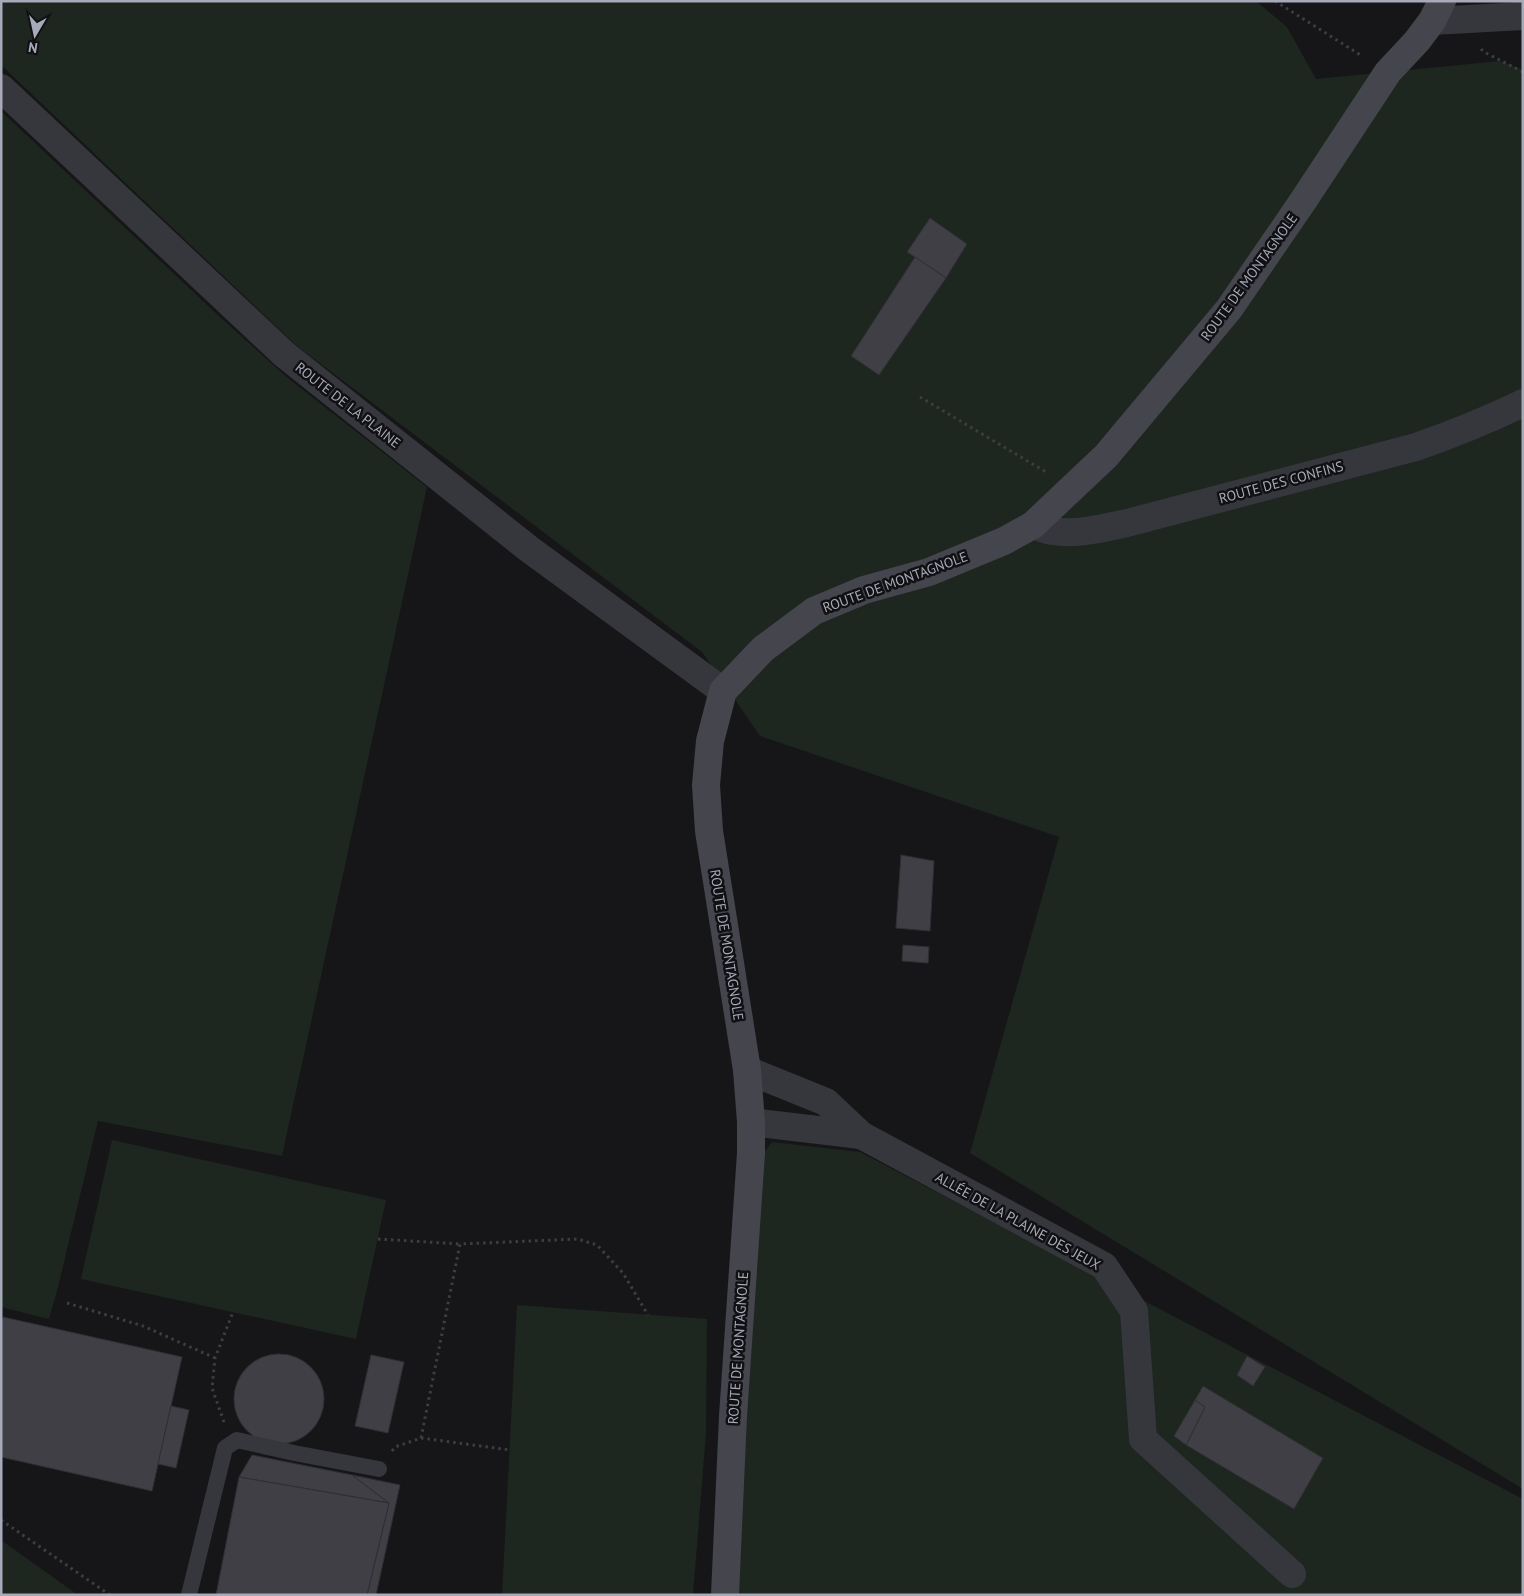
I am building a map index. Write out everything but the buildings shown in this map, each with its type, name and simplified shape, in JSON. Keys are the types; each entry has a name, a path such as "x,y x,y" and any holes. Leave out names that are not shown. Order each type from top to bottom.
{"street":[{"name":"ROUTE DE MONTAGNOLE","path":"725,1595 733,1416 751,1153 751,1122 747,1070 709,831 706,784 710,741 723,691 763,649 814,611 864,590 929,572 1004,541 1033,525 1071,489 1112,449 1229,309 1388,72 1417,41 1437,11"},
{"path":"1437,11 1523,16"},
{"name":"ROUTE DE LA PLAINE","path":"1,88 284,354 529,549 723,691"},
{"name":"ROUTE DES CONFINS","path":"1033,525 1052,531 1072,531 1094,530 1127,523 1416,447 1458,432 1523,403"},
{"path":"747,1070 826,1102 861,1135"},
{"path":"751,1122 861,1135"},
{"name":"ALLÉE DE LA PLAINE DES JEUX","path":"861,1135 1104,1266 1134,1311 1143,1439 1292,1574"}],"lane":[{"path":"189,1595 225,1448 237,1440 379,1469"}],"path":[{"path":"1274,1 1388,72"},
{"path":"920,397 1043,470 1071,489"},
{"path":"378,1239 460,1244 578,1239 597,1245 623,1274 648,1315"},
{"path":"421,1438 460,1244"},
{"path":"67,1303 143,1326 215,1358"},
{"path":"232,1444 212,1388 215,1358 233,1312"},
{"path":"379,1469 395,1447 421,1438 510,1450"},
{"path":"1,1520 110,1595"}],"shaded area":[{"path":"1,1 1256,1 1287,27 1316,79 1500,61 1523,70 1523,1489 970,1153 1059,837 760,736 702,652 297,346 1,65"},
{"path":"1,111 220,317 289,379 427,487 282,1156 98,1121 49,1319 1,1307"},
{"path":"112,1140 386,1200 356,1339 81,1279"},
{"path":"772,1142 860,1152 1523,1499 1523,1595 732,1595 751,1170"},
{"path":"517,1305 707,1319 706,1433 693,1595 502,1595"},
{"path":"1,1540 78,1595 1,1595"}]}
